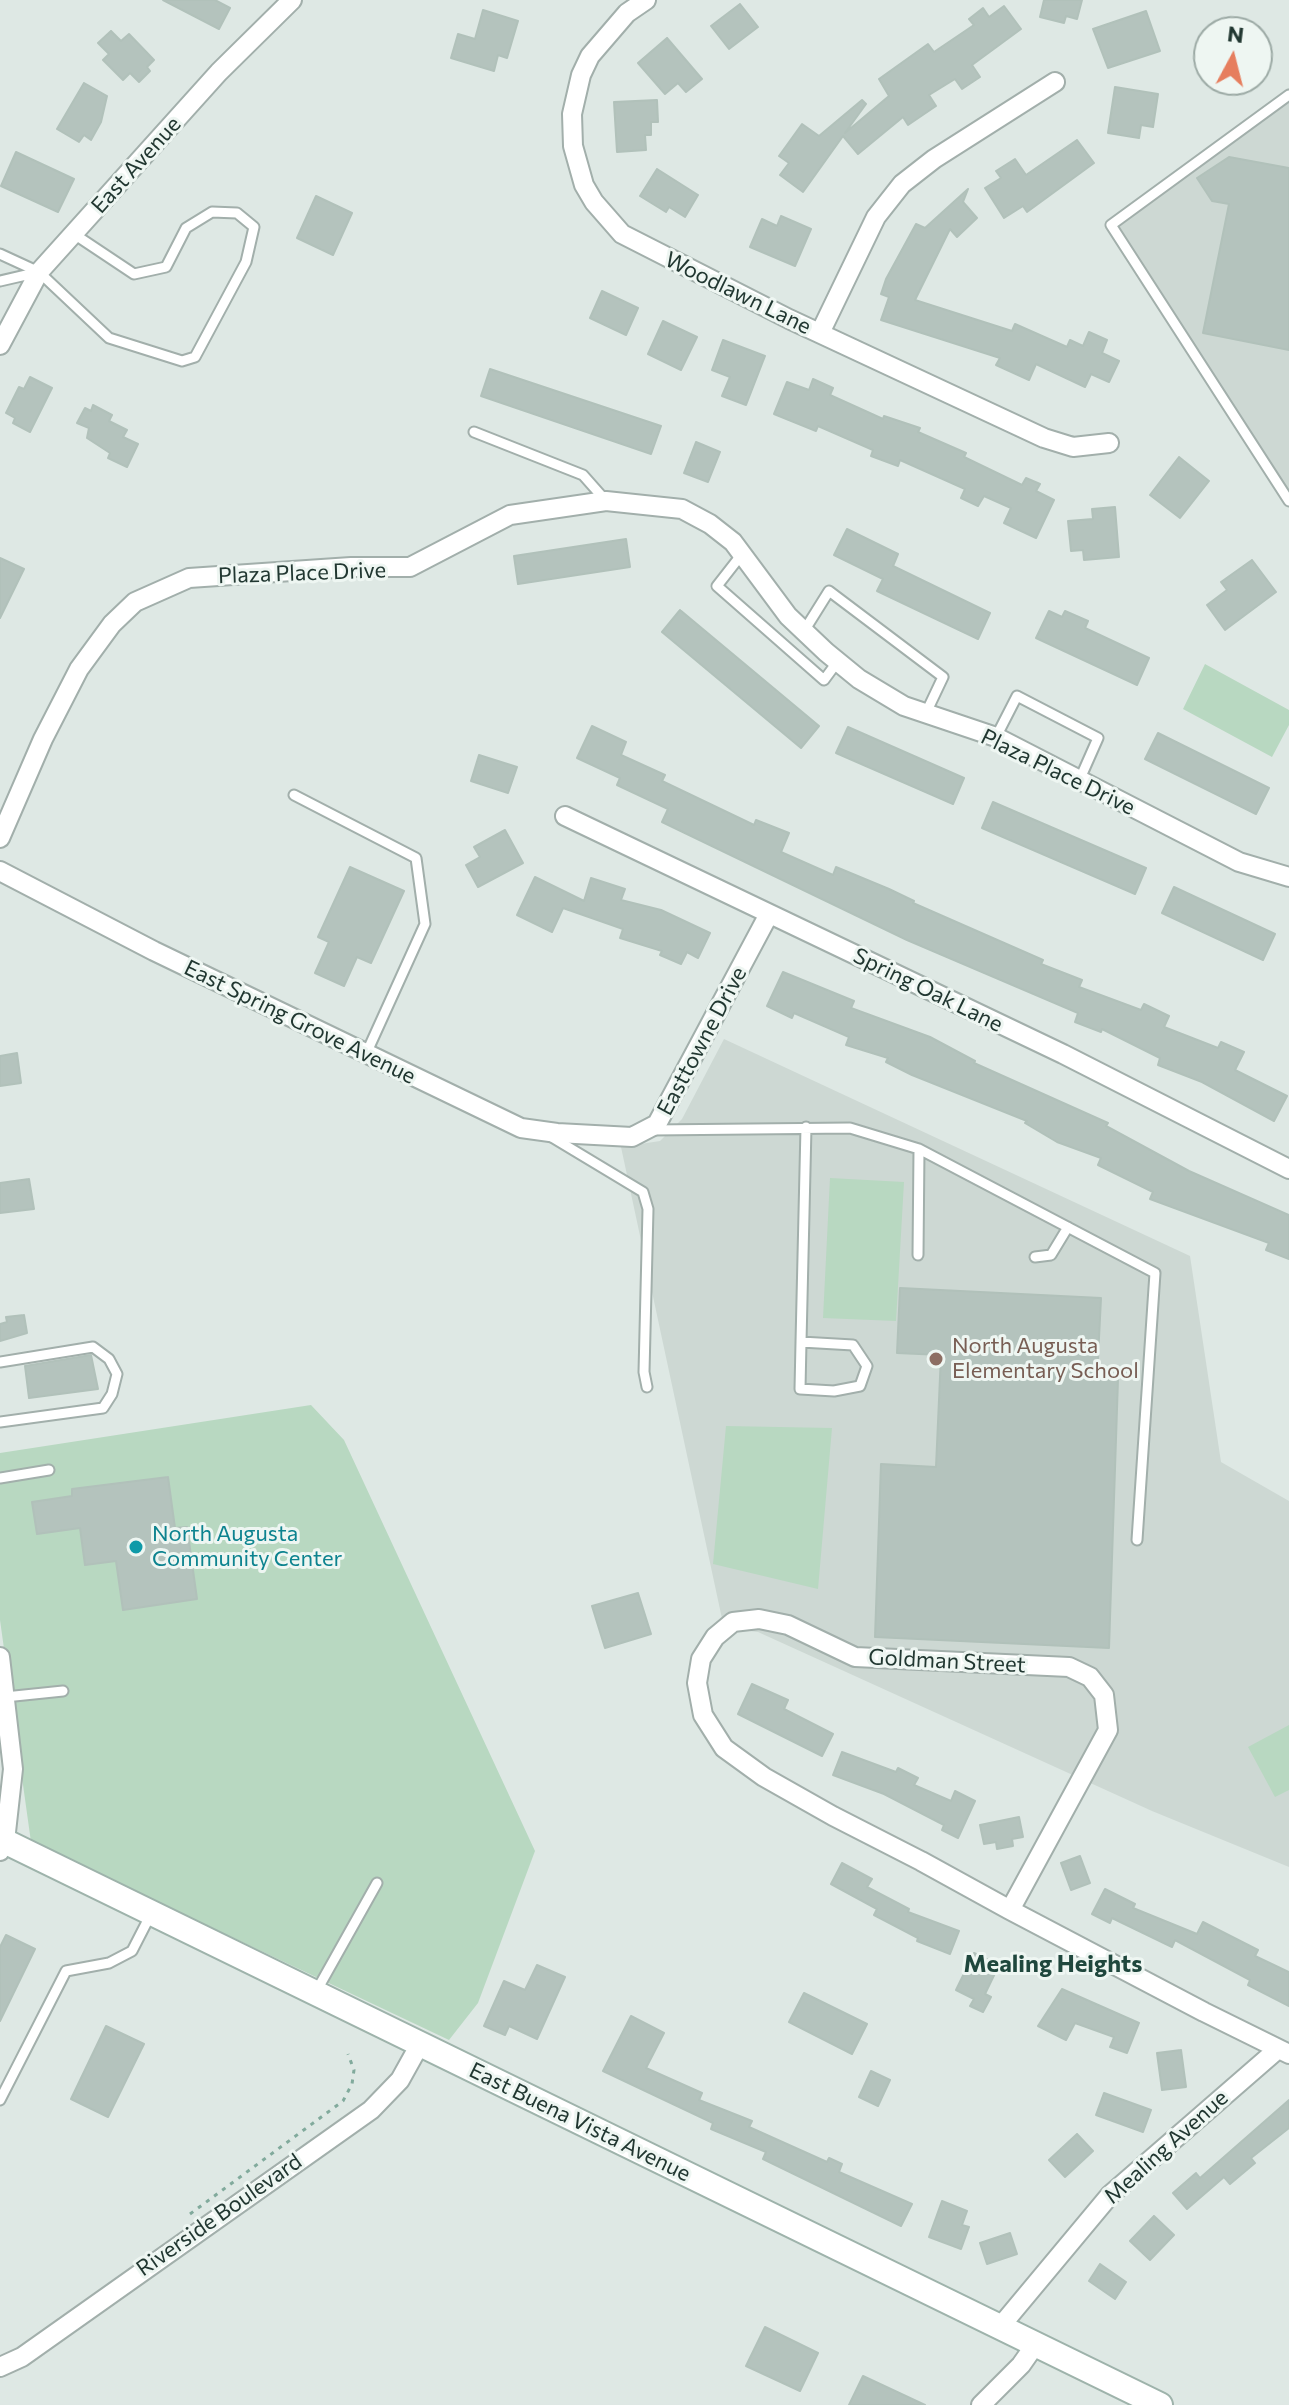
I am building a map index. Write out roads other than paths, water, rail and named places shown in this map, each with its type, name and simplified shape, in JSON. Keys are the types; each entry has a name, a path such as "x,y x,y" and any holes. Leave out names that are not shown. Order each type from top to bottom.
{"main road":[{"name":"East Buena Vista Avenue","path":"2,1844 151,1913 1160,2405"}],"street":[{"name":"East Avenue","path":"0,345 39,272 219,72 292,0"},
{"name":"Woodlawn Lane","path":"646,0 601,40 581,75 575,94 571,133 584,185 608,219 639,245 1059,444 1089,447 1109,443"},
{"path":"820,333 876,217 902,184 934,159 1055,82"},
{"name":"Plaza Place Drive","path":"0,838 43,739 79,669 112,624 135,602 189,578 234,573 410,567 510,515 606,501 682,509 710,524 742,554 788,616 859,679 925,715 996,737 1078,782 1239,862 1289,877"},
{"name":"Spring Oak Lane","path":"565,816 1063,1054 1289,1169"},
{"name":"East Spring Grove Avenue","path":"0,871 521,1128 611,1136"},
{"name":"Easttowne Drive","path":"611,1136 632,1137 649,1131 664,1115 769,914"},
{"name":"Goldman Street","path":"1010,1910 1108,1730 1104,1695 1090,1677 1069,1667 855,1657 837,1652 788,1625 759,1619 733,1622 715,1637 701,1659 697,1683 703,1715 724,1748 778,1785 1010,1910 1284,2052"},
{"path":"0,1657 13,1769 2,1844"},
{"name":"Riverside Boulevard","path":"0,2367 22,2357 371,2110 400,2080 420,2044"},
{"name":"Mealing Avenue","path":"1000,2327 1110,2195 1284,2052"},
{"path":"981,2405 1021,2365 1035,2345"}],"lane":[{"path":"1289,95 1111,225 1289,501"},
{"path":"0,254 39,272 109,338 182,361 195,357 202,344 246,262 254,227 237,213 212,212 186,228 166,267 134,274 74,234"},
{"path":"0,281 39,272"},
{"path":"474,432 583,475 606,501"},
{"path":"742,554 717,586 824,680 838,661"},
{"path":"804,631 829,591 943,677 925,715"},
{"path":"996,737 1017,696 1098,738 1078,782"},
{"path":"294,795 416,858 425,924 366,1054"},
{"path":"801,1342 853,1345 867,1366 860,1386 834,1391 800,1389 801,1342 806,1127"},
{"path":"649,1131 850,1128 919,1149 1155,1273 1137,1540"},
{"path":"540,1131 643,1192 648,1209 644,1372 647,1387"},
{"path":"918,1255 919,1149"},
{"path":"1035,1257 1051,1255 1068,1227"},
{"path":"0,1362 93,1347 109,1359 117,1374 112,1394 103,1408 0,1422"},
{"path":"0,1478 49,1470"},
{"path":"5,1697 63,1691"},
{"path":"315,1993 377,1883"},
{"path":"0,2100 66,1971 109,1963 132,1951 151,1913"}],"place":[{"name":"North Augusta Elementary School","path":"936,1359"},
{"name":"North Augusta Community Center","path":"136,1547"}],"district":[{"name":"Mealing Heights","path":"1053,1964"}]}
